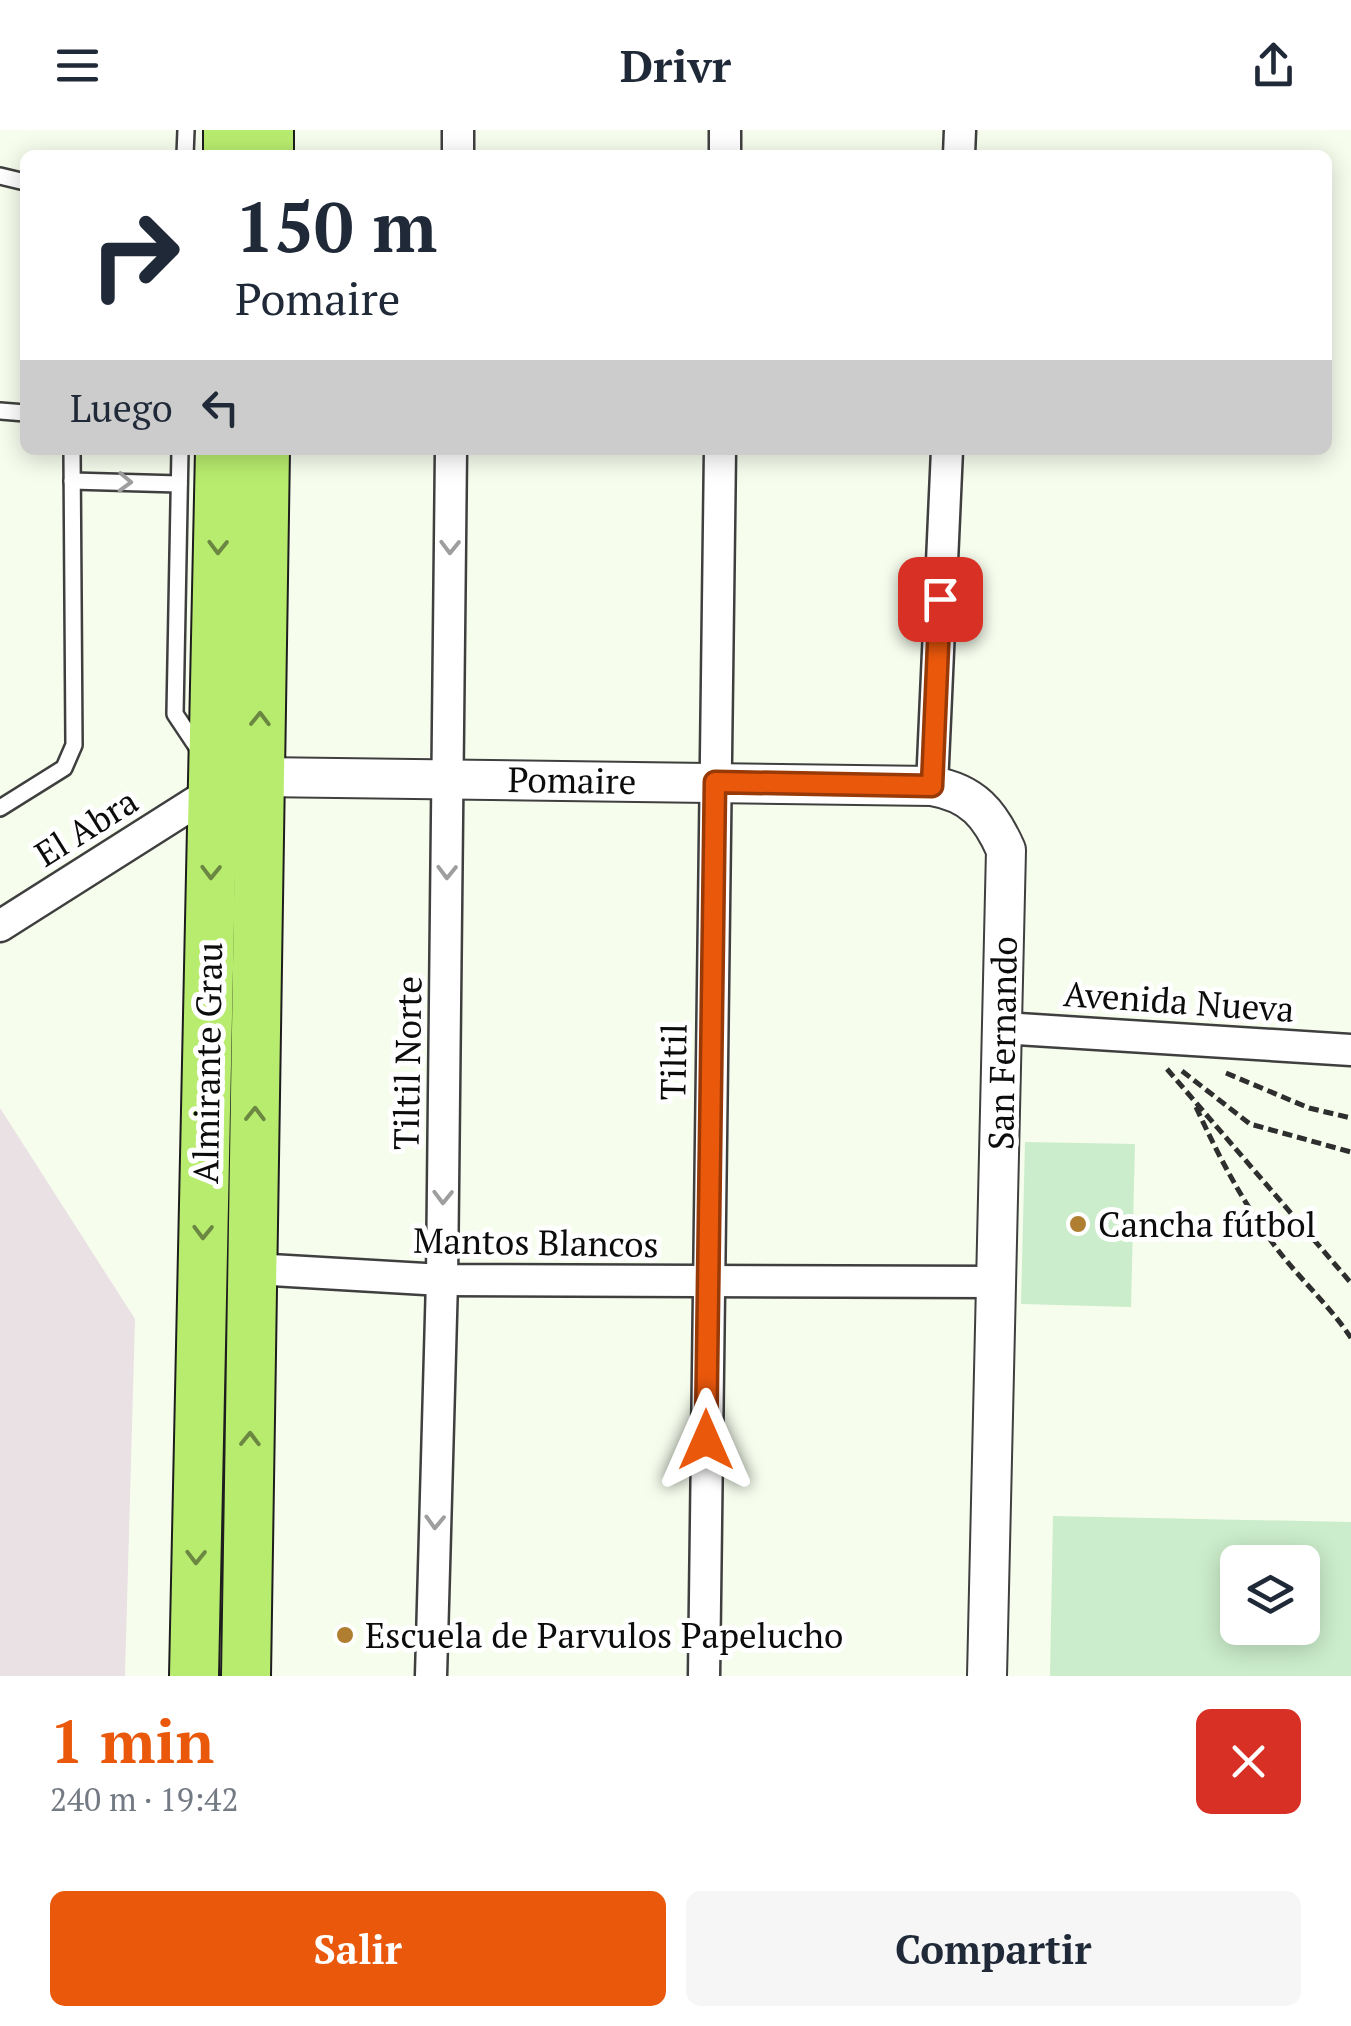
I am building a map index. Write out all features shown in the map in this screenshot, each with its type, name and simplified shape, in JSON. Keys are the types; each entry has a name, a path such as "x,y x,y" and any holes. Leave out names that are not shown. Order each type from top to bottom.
{"main road":[{"name":"Almirante Grau","path":"194,1676 220,455"},
{"name":"Almirante Grau","path":"246,1676 265,455"}],"street":[{"name":"Tiltil Norte","path":"431,1676 442,1280 452,455"},
{"name":"Tiltil","path":"704,1676 720,455"},
{"path":"932,786 947,455"},
{"name":"Pomaire","path":"213,781 260,776 932,786"},
{"name":"El Abra","path":"0,926 213,781"},
{"name":"San Fernando","path":"932,786 956,790 975,804 994,825 1006,850 988,1676"},
{"name":"Avenida Nueva","path":"1002,1028 1351,1050"},
{"name":"Mantos Blancos","path":"253,1269 442,1280 998,1282"}],"lane":[{"path":"0,808 64,768 74,745 72,455"},
{"path":"180,455 175,714 213,781"},
{"path":"72,480 179,484"}],"path":[{"path":"1136,1034 1351,1283"},
{"path":"1136,1034 1250,1124 1351,1152"},
{"path":"1223,1071 1310,1108 1351,1118"},
{"path":"1193,1100 1228,1176 1274,1246 1351,1338"}],"shaded area":[{"path":"0,1108 135,1319 125,1676 0,1676"}],"green space":[{"name":"Cancha fútbol","path":"1025,1142 1135,1144 1131,1307 1021,1304"},
{"path":"1053,1516 1351,1522 1351,1676 1050,1676"}],"place":[{"name":"Cancha fútbol","path":"1078,1224"},
{"name":"Escuela de Parvulos Papelucho","path":"345,1635"}],"route":[{"path":"706,1440 715,782 932,786 940,599"}]}
